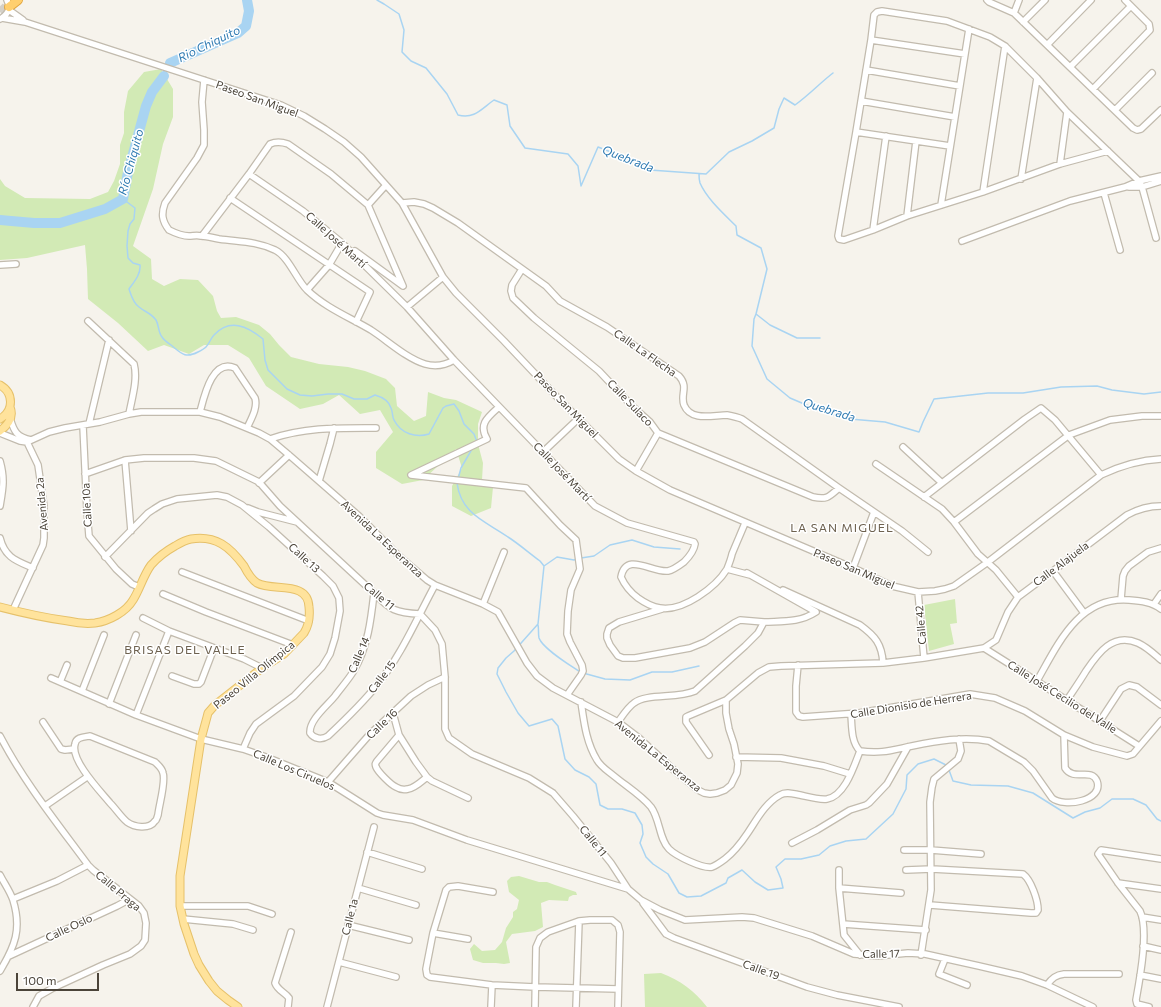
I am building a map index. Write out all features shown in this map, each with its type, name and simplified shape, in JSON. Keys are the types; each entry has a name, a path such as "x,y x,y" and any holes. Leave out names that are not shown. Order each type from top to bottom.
{"highway":[{"path":"9,6 18,0"}],"main road":[{"path":"0,385 9,393 10,407 12,411 6,426 0,432"},
{"path":"0,419 7,413 10,407"},
{"name":"Paseo Villa Olímpica","path":"0,607 58,620 96,623 110,618 123,610 133,600 150,567 166,551 190,539 199,538 213,540 224,544 257,583 267,586 291,588 302,593 308,598 310,615 304,633 284,654 262,668 210,710 201,739 180,876 180,906 194,954 209,981 228,1000 238,1007"}],"street":[{"path":"987,0 1014,13 1133,128 1137,130 1141,129 1161,110"},
{"path":"1014,13 1019,0"},
{"path":"1023,22 1045,0"},
{"path":"1047,45 1091,0"},
{"path":"1093,89 1150,30 1148,24 1124,0"},
{"path":"1,18 6,15 9,6"},
{"name":"Paseo San Miguel","path":"9,6 25,22"},
{"path":"1070,67 1131,6"},
{"path":"1108,151 1060,164 1021,179 908,216 844,240 839,239 838,236 874,15 880,11 947,21 990,37 1005,46 1037,78 1067,112 1108,151 1140,184 1156,238"},
{"name":"Paseo San Miguel","path":"1,18 25,22 281,105 304,116 325,129 344,142 361,157 402,203 443,277 456,293 619,459 636,471 670,490 892,586 918,592 945,590 954,586 988,562 1100,475 1120,466 1135,462 1161,459"},
{"path":"941,205 969,29"},
{"path":"871,40 965,54"},
{"path":"983,192 1005,46"},
{"path":"866,70 960,86"},
{"path":"1115,110 1152,73"},
{"path":"1021,179 1037,78"},
{"path":"204,80 202,102 204,145 197,158 165,203 162,212 162,219 169,230 188,236 202,236 255,243 278,251 288,262 299,281 307,290 329,307 371,330 413,359 424,364 440,366 454,360"},
{"path":"861,101 955,116"},
{"path":"1060,164 1067,112"},
{"path":"856,132 950,146"},
{"path":"874,230 886,136"},
{"path":"908,216 916,141"},
{"path":"202,236 270,144 279,142 288,144 317,164 368,204 403,286 340,241 329,265 307,290"},
{"name":"Calle José Martí","path":"249,174 303,211 340,241 595,506 627,523 694,542 694,549 689,557 669,571 660,571 638,564 625,566 622,571 621,577 628,590 652,606 662,608"},
{"path":"1140,184 1161,176"},
{"path":"962,241 1070,202 1125,187 1161,181"},
{"path":"368,204 386,185"},
{"path":"1104,193 1120,250"},
{"path":"230,198 370,292 356,322"},
{"name":"Calle La Flecha","path":"402,203 414,202 424,204 458,223 546,286 560,301 607,327 679,376 683,380 685,386 683,397 684,406 690,412 697,415 726,415 735,416 742,419 902,531 928,552"},
{"path":"0,265 16,264"},
{"name":"Calle Sulaco","path":"522,269 512,285 511,291 513,298 534,318 599,371 632,406 650,422 658,433 813,497 824,499 839,488"},
{"path":"406,308 443,277"},
{"path":"88,321 134,364 135,381 129,414"},
{"name":"Calle 10a","path":"109,340 86,425 85,474 89,534 90,538 116,569 132,584 139,587"},
{"path":"200,412 206,388 213,376 221,368 231,366 235,368 255,398 256,402 254,412 248,428"},
{"path":"499,407 489,416 483,426 484,434 487,438 411,475 526,488 576,540 580,569 571,590 567,634 581,663 582,671 580,678 567,695"},
{"path":"924,497 1041,408 1069,435 1100,475"},
{"name":"Avenida La Esperanza","path":"29,441 49,432 141,412 200,412 220,417 248,428 270,440 289,454 427,580 498,612 527,663 537,676 553,688 618,722 640,738 676,772 704,793 718,793 725,790 732,785 737,773 738,764 726,714 726,700"},
{"path":"954,522 1069,435 1110,420 1161,416"},
{"path":"10,418 15,432 29,441"},
{"path":"543,452 579,418"},
{"path":"270,440 286,434 323,428 376,428"},
{"path":"319,481 334,428"},
{"path":"0,432 20,441 29,441"},
{"path":"636,471 658,433"},
{"name":"Avenida 2a","path":"13,610 34,568 43,545 44,506 38,465 29,441"},
{"path":"903,447 942,484"},
{"path":"260,483 289,454"},
{"name":"Calle 11","path":"85,474 125,460 165,457 194,458 216,461 260,483 280,506 382,601 397,611 420,614 435,630 442,644 445,677 445,729 449,738 472,754 529,778 553,793 611,863 628,889"},
{"path":"125,460 131,531"},
{"path":"0,461 3,474 0,506"},
{"path":"876,464 942,509 954,522 978,554 996,570 1018,597"},
{"name":"Calle 13","path":"106,557 154,508 177,500 217,495 227,497 242,505 333,586 339,598 340,611 335,638 330,654 322,667 294,696 256,724 243,749"},
{"path":"242,505 258,512 298,523"},
{"name":"Calle Alajuela","path":"984,648 996,640 1008,612 1018,597 1127,515 1138,509 1161,506"},
{"path":"853,568 874,512"},
{"path":"745,523 727,569 704,593 678,606 662,608 619,622 609,628 607,638 610,645 618,656 623,658 635,658 690,648 705,642 740,620 764,622 799,620 809,617 816,612 747,573"},
{"path":"0,538 6,553 13,559 34,568"},
{"path":"1121,599 1123,576 1125,571 1129,566 1148,552 1161,548"},
{"path":"483,604 504,552"},
{"path":"727,569 747,573 860,625 876,638 881,646 883,663"},
{"path":"182,572 309,621"},
{"path":"1053,572 1084,613"},
{"name":"Calle 15","path":"310,727 311,735 319,739 324,739 377,685 392,665 435,584"},
{"name":"Calle 42","path":"918,592 924,658"},
{"name":"Calle 14","path":"310,727 312,722 353,673 359,662 368,637 374,593"},
{"path":"163,594 293,645"},
{"path":"1154,604 1161,594"},
{"path":"1036,681 1060,640 1072,625 1084,613 1093,607 1107,601 1121,599 1138,600 1154,604 1161,608"},
{"path":"143,618 169,631 244,659 262,668"},
{"path":"618,722 633,703 642,699 689,694 695,691 758,633 764,622"},
{"path":"136,715 169,631"},
{"path":"82,691 104,635"},
{"path":"109,704 136,635"},
{"path":"1067,700 1097,655 1112,643 1124,640 1138,643 1160,658"},
{"path":"172,676 194,684 199,684 214,648"},
{"path":"709,755 686,722 686,717 726,700 769,667 883,663 984,648"},
{"name":"Calle José Cecilio del Valle","path":"984,648 1140,746"},
{"path":"60,682 67,664"},
{"name":"Calle Dionisio de Herrera","path":"798,665 796,712 799,716 803,717 851,714 970,694 995,698 1007,703 1025,711 1064,735 1093,747 1128,756 1133,754 1140,746"},
{"name":"Calle 16","path":"328,782 370,734 411,696 428,685 445,677"},
{"name":"Calle Los Ciruelos","path":"51,678 136,715 201,739 243,749 266,757 328,782 377,813 414,820 467,840 628,889"},
{"path":"1100,721 1122,689 1129,685 1137,687 1161,705"},
{"path":"581,702 585,730 591,750 597,761 603,768 650,806 656,814 663,838 668,848 693,863 702,866 711,867 719,864 731,854 764,809 779,795 790,793 823,799 835,796 839,793 850,774 860,751"},
{"path":"393,713 398,735 427,777 432,781 468,798"},
{"path":"851,714 854,742 860,751 883,752 908,746 959,739 988,741 1024,762 1034,771 1049,794 1055,800 1060,802 1084,800 1091,797 1095,793 1097,781 1093,775 1073,774 1067,771 1065,768 1064,735"},
{"path":"1140,746 1161,721"},
{"path":"43,722 61,749 74,749"},
{"path":"398,735 377,761 375,764 376,768 390,783 401,789 407,790 412,788 427,777"},
{"name":"Calle Praga","path":"0,736 12,758 88,865 139,906 144,913 146,924 145,940 141,946 130,954 103,965 39,996 33,1007"},
{"path":"90,736 155,762 163,771 164,778 158,815 155,821 150,825 143,826 134,826 125,821 87,777 74,749 75,742 78,739 90,736"},
{"path":"921,955 930,905 932,868 931,794 933,781 960,756 961,751 959,739"},
{"path":"792,843 850,810 869,803 886,784 908,746"},
{"path":"736,757 781,758 824,766 850,774"},
{"path":"45,806 87,777"},
{"name":"Calle 1a","path":"327,1007 374,827"},
{"path":"904,850 931,850 981,854"},
{"path":"1149,1007 1140,1005 1136,1002 1143,946 1142,917 1140,911 1098,854 1101,850 1161,859"},
{"path":"367,852 422,869"},
{"path":"13,899 57,881 88,865"},
{"path":"906,870 932,868 1023,874 1027,877 1031,885 1038,910 1036,913 1031,913 930,905"},
{"path":"839,870 839,888 844,935 860,955"},
{"path":"0,875 13,899 18,929 9,956 0,971"},
{"path":"1118,883 1161,889"},
{"path":"493,892 458,886 449,887 446,890 433,933 426,969 427,975 430,977 492,985 618,988"},
{"path":"358,888 416,905"},
{"path":"839,888 901,893"},
{"name":"Calle 17","path":"628,889 641,900 660,910 685,920 742,917 754,918 812,936 854,954 878,956 908,953 921,955 925,954 1022,976 1047,985 1093,1007"},
{"name":"Calle Oslo","path":"9,956 130,899"},
{"name":"Calle 19","path":"641,900 666,934 674,938 807,987 837,996 899,1007"},
{"path":"180,906 248,906 272,914"},
{"path":"1142,917 1161,920"},
{"path":"183,919 233,924 253,930"},
{"path":"535,1007 536,947 540,938 548,932 579,921 590,920 612,920 618,925 620,932 618,1007"},
{"path":"576,1007 579,921"},
{"path":"843,924 926,930"},
{"path":"348,925 409,940"},
{"path":"288,1007 290,998 279,990 275,983 291,932"},
{"path":"433,933 468,938"},
{"path":"1143,946 1161,950"},
{"path":"945,959 939,974 967,985"},
{"path":"339,962 396,977"},
{"path":"1047,985 1051,979 1058,975 1064,974 1119,974"},
{"path":"1140,976 1161,979"},
{"path":"491,1007 492,985"}],"green space":[{"path":"161,69 173,89 173,117 163,144 153,189 133,246 151,259 152,279 164,286 180,279 198,280 213,296 217,311 221,318 236,317 259,325 270,334 291,357 319,364 348,367 365,371 386,379 395,388 397,406 414,421 426,416 428,392 444,398 456,400 482,412 478,424 478,444 483,463 482,480 493,487 491,508 471,516 452,506 452,486 462,468 456,449 423,480 402,484 376,468 376,452 393,432 380,410 360,414 339,395 323,404 300,409 266,386 249,358 228,345 204,345 189,354 164,345 148,351 118,323 88,299 85,245 27,258 0,260 0,179 5,186 25,198 90,199 108,192 120,164 120,145 124,133 124,112 128,91 144,72"},
{"path":"955,599 957,623 950,624 954,644 929,651 924,605"},
{"path":"519,876 539,882 547,882 576,892 577,895 569,897 568,901 549,900 541,903 543,927 535,931 512,934 506,942 510,963 483,963 473,960 470,949 474,944 482,951 495,950 502,942 506,928 513,917 513,912 517,909 519,900 509,892 507,881 511,877"},
{"path":"661,973 675,979 687,987 707,1007 645,1007 644,974"}],"waterway":[{"name":"Rio Chiquito","path":"170,63 238,33 246,26 249,11 247,0"},
{"name":"Quebrada","path":"377,0 399,14 404,30 402,52 411,61 426,68 447,94 458,115 469,116 478,112 494,100 507,105 510,126 525,148 568,154 578,166 581,186 598,147 624,157 650,170 706,174 729,152 774,128 779,109 784,98 795,105 833,73"},
{"name":"Río Chiquito","path":"0,220 34,223 60,223 105,209 123,199 128,172 146,106 152,92 164,76"},
{"name":"Quebrada","path":"699,174 703,189 716,206 736,226 737,235 761,248 767,269 754,319 752,346 767,379 790,398 823,412 850,419 885,422 919,432 934,399 988,393 1023,393 1061,387 1097,386 1112,390 1144,394 1161,392"},
{"path":"123,199 135,208 134,219 130,224 128,231 128,258 133,263 140,265 138,275 129,289 131,296 141,309 156,320 163,338 181,353 190,355 202,350 207,346 214,335 226,327 232,325 245,328 251,330 263,339 265,360 268,370 287,389 300,395 312,396 342,394 354,399 367,399 375,395 378,396 389,403 392,410 393,419 397,425 405,432 414,435 429,434 443,408 454,404 459,411 464,424 474,434 477,442"},
{"path":"756,314 770,325 797,338 820,338"},
{"path":"458,479 461,468 472,449"},
{"path":"457,483 459,494 463,502 475,516 516,543 540,561 544,566 538,624 498,668 497,674 506,692 518,713 529,726 552,719 558,726 565,759 575,770 589,777 596,784 600,805 608,809 622,809 635,813 642,825 643,834 640,843 646,857 653,864 668,874 679,893 687,897 701,896 726,883 728,878 742,870 755,882 768,890 783,888 776,867 785,859 801,859 819,855 830,846 846,841 866,839 893,814 906,789 907,775 918,764 934,759 948,766"},
{"path":"581,558 594,556 610,545 632,540 654,547 680,549"},
{"path":"544,566 557,557 574,560 577,559"},
{"path":"538,625 539,638 546,647 580,672"},
{"path":"583,673 605,679 630,680 652,672 672,672 699,666"},
{"path":"949,770 953,781 971,785 1008,786 1033,793 1073,818 1085,812 1100,808 1112,799 1133,799 1146,805 1157,819 1161,821"}],"tunnel":[{"path":"0,12 12,0"}],"district":[{"name":"LA SAN MIGUEL","path":"842,528"},
{"name":"BRISAS DEL VALLE","path":"185,650"}]}
